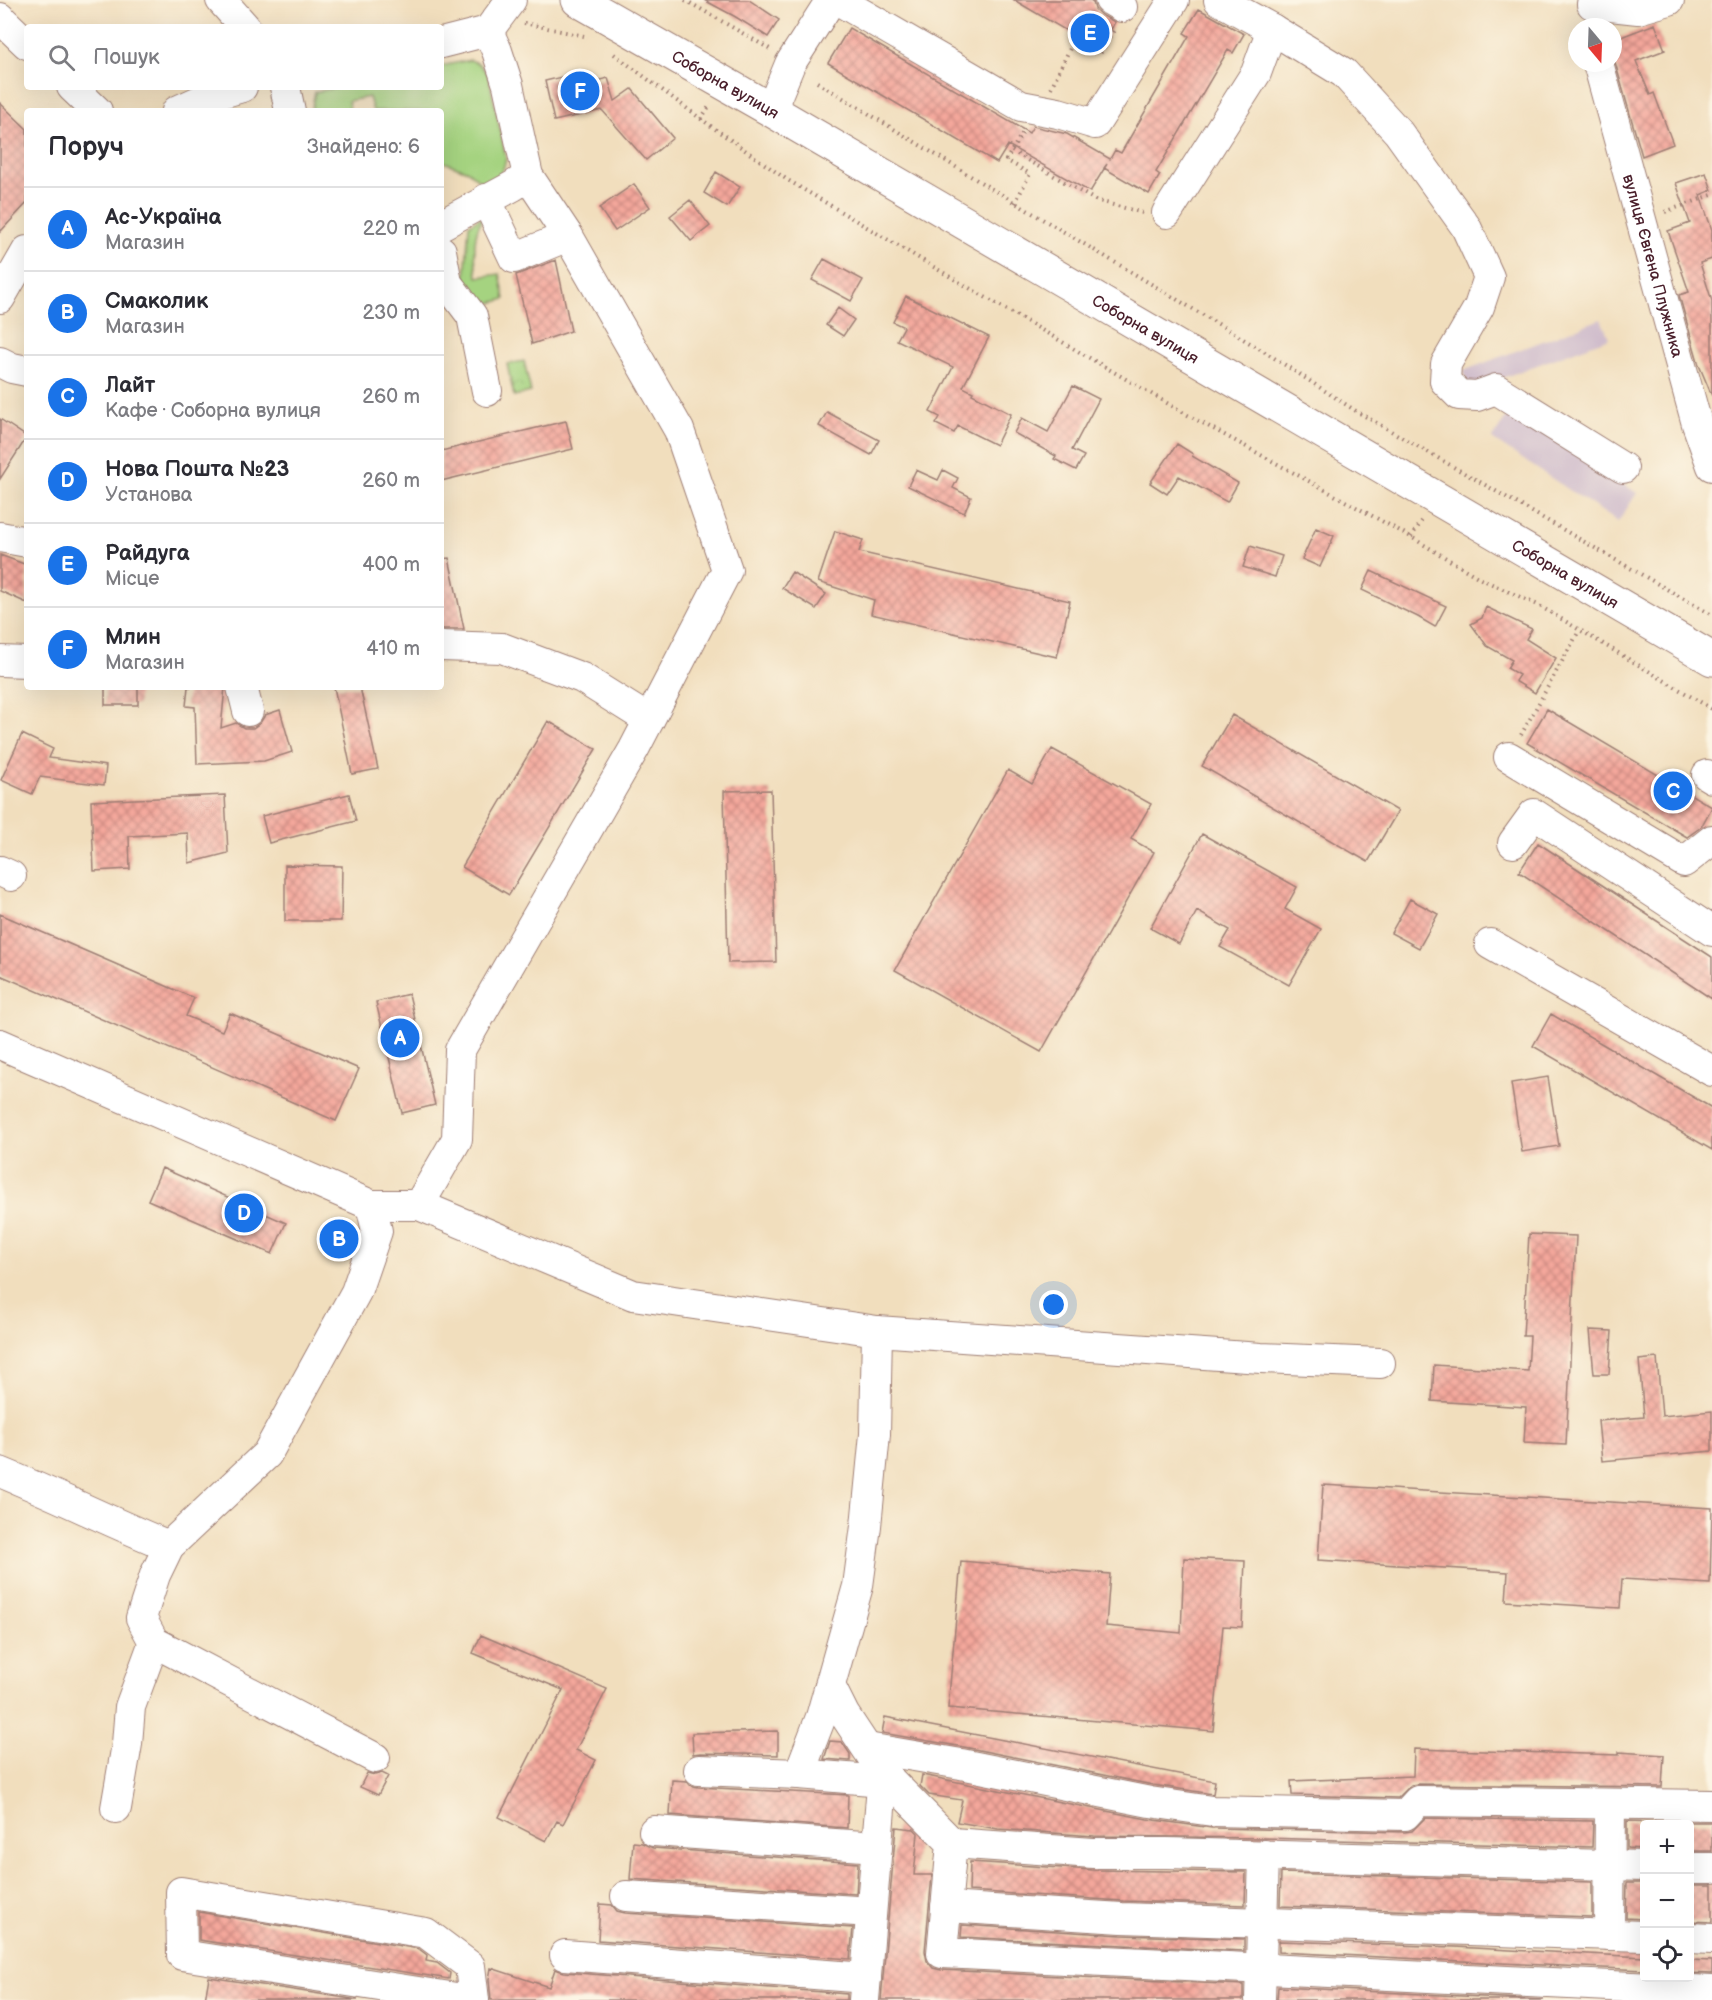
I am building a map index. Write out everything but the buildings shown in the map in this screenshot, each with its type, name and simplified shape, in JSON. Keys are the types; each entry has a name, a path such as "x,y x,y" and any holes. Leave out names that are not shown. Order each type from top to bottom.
{"main road":[{"name":"Соборна вулиця","path":"578,0 771,110 1712,659"}],"street":[{"path":"221,0 242,24"},
{"path":"771,110 790,64 831,0"},
{"path":"838,0 1021,106 1030,119 1095,124 1174,0"},
{"path":"1219,0 1344,73 1398,132 1466,227 1489,277 1479,307 1446,364 1446,381 1459,395 1477,396 1496,389 1623,468"},
{"path":"1591,10 1638,9 1669,0"},
{"path":"444,42 488,31 517,11"},
{"path":"0,18 24,41"},
{"path":"1167,213 1256,73 1272,29"},
{"path":"419,1205 457,1139 460,1050 649,720 727,570 679,430 568,236 528,176 508,85 488,31"},
{"name":"вулиця Євгена Плужника","path":"1601,72 1696,424 1712,466"},
{"path":"75,90 94,108"},
{"path":"184,108 232,90"},
{"path":"286,90 289,108"},
{"path":"444,223 528,176"},
{"path":"486,199 514,258 568,236"},
{"path":"0,298 24,256"},
{"path":"444,267 447,283 472,316 487,391"},
{"path":"0,362 24,370"},
{"path":"0,537 24,541"},
{"path":"444,646 502,648 582,678 649,720"},
{"path":"0,661 24,662"},
{"path":"1509,757 1684,862 1712,840"},
{"path":"1513,843 1534,814 1712,932"},
{"path":"1490,944 1712,1071"},
{"path":"0,1044 371,1205 419,1205 633,1295 877,1330 1249,1357 1380,1363"},
{"path":"371,1205 377,1231 356,1292 267,1454 169,1546 155,1575 141,1618 154,1642 375,1758"},
{"path":"798,1774 821,1717 858,1586 875,1434 877,1330"},
{"path":"0,1472 169,1546"},
{"path":"116,1808 127,1744 130,1707 154,1642"},
{"path":"830,1686 844,1714 883,1777 952,1843 1093,1853 1640,1866"},
{"path":"867,1748 961,1764 1150,1802 1212,1811 1405,1815 1418,1801 1712,1805"},
{"path":"699,1770 883,1777"},
{"path":"565,1955 865,1989 883,1777"},
{"path":"1609,1935 1611,1804"},
{"path":"654,1831 877,1847"},
{"path":"952,1843 942,1953 1712,1991"},
{"path":"1260,2000 1264,1856"},
{"path":"1694,1868 1712,1868"},
{"path":"469,2000 182,1955 182,1892 426,1933 470,1966 474,2000"},
{"path":"626,1896 872,1912"},
{"path":"946,1907 1122,1918 1640,1936"},
{"path":"1694,1938 1712,1939"}],"path":[{"path":"686,0 770,50"},
{"path":"1015,203 1030,174 1006,160 1030,119 1045,99 1074,40 1100,54 1122,18 1116,4"},
{"path":"517,11 586,36"},
{"path":"613,53 786,179 958,282 1186,414 1411,537 1481,579 1538,605 1712,709"},
{"path":"817,82 1265,352 1356,411 1712,615"},
{"path":"701,119 714,99"},
{"path":"1012,151 1095,200 1162,219 1167,213"},
{"path":"1642,221 1712,195"},
{"path":"1411,537 1424,518"},
{"path":"1509,757 1555,678 1579,631"}],"shaded area":[{"path":"1601,319 1609,338 1470,390 1463,371"},
{"path":"1511,410 1637,493 1618,522 1492,439"}],"green space":[{"path":"470,60 478,63 488,74 506,158 504,168 492,181 482,183 468,171 444,162 444,108 372,108 369,97 348,101 349,108 312,108 315,92 325,90 444,90 444,65"},
{"path":"484,215 476,238 477,277 500,274 505,299 484,305 464,292 469,225"},
{"path":"524,361 531,392 514,396 507,364"}],"place":[{"name":"Райдуга","path":"1090,33"},
{"name":"Млин","path":"580,91"},
{"name":"Лайт","path":"1673,791"},
{"name":"Ас-Україна","path":"400,1038"},
{"name":"Нова Пошта №23","path":"244,1213"},
{"name":"Смаколик","path":"339,1239"}]}
